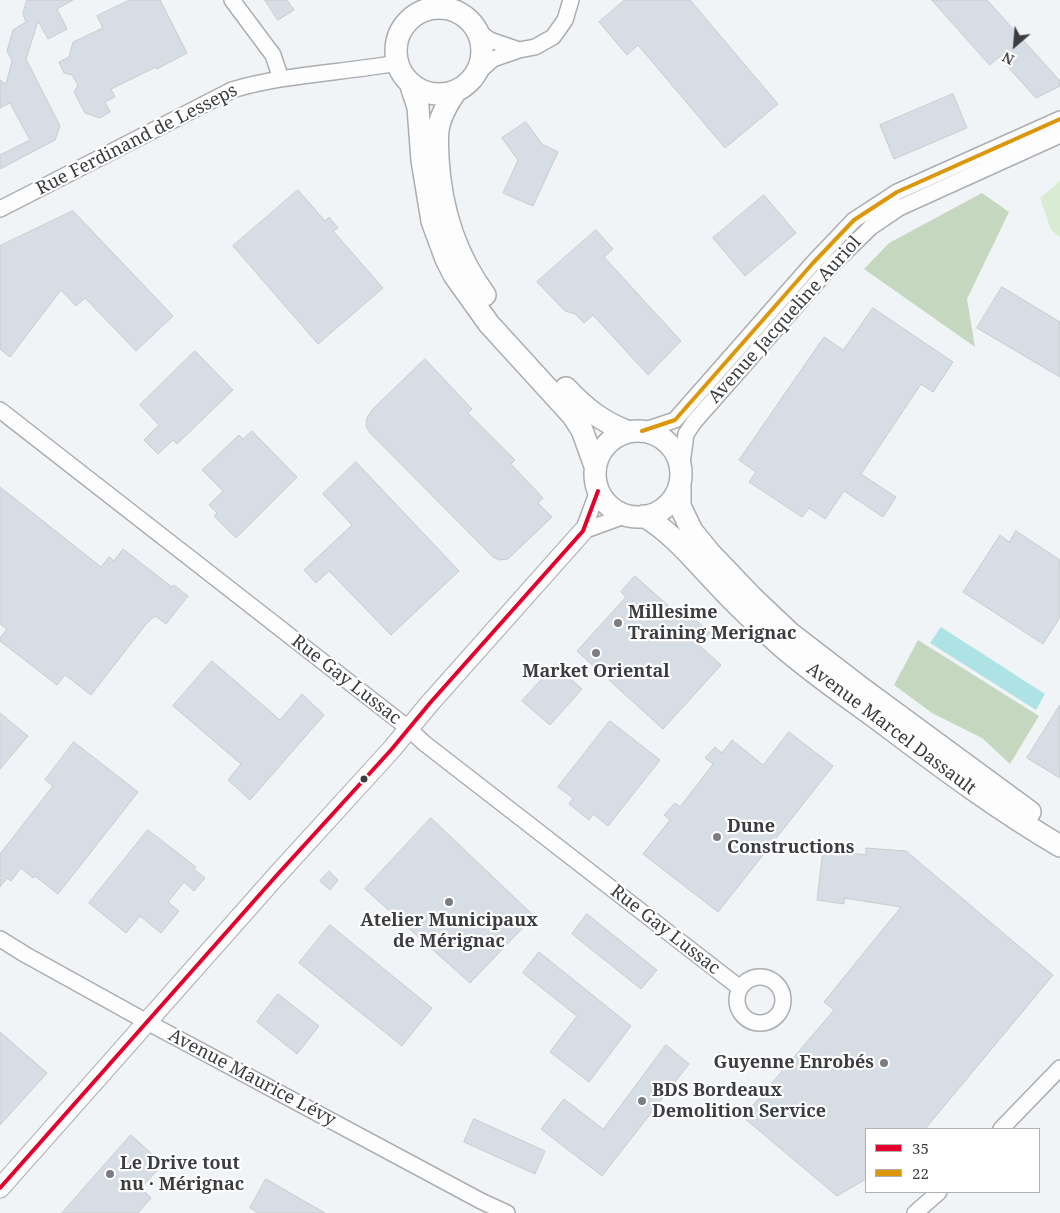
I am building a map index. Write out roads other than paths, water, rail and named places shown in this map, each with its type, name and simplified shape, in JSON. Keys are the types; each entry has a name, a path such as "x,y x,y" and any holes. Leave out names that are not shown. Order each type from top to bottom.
{"main road":[{"path":"467,0 467,5 481,43 480,65 475,75 456,91 447,103 439,125 439,178 453,236 464,262 498,313 583,407 614,426 656,435 669,443 677,456 680,478 675,497 667,506 656,513 636,516 615,510 605,502 598,491 595,478 600,454 607,444 617,436 635,431"},
{"path":"456,91 432,94 420,90 410,83 397,63 395,50 400,31 412,16 428,5 451,10 463,16 475,29"},
{"path":"410,83 418,108 422,160 432,221 446,259 454,274 489,324 573,416 582,430 596,466"},
{"name":"Avenue Marcel Dassault","path":"680,478 680,506 692,531 752,597 790,633 1025,810 1060,830"},
{"name":"Avenue Marcel Dassault","path":"636,516 657,524 677,541 742,609 780,645 810,669 982,797 1060,846"}],"street":[{"path":"232,0 273,54 281,79"},
{"path":"475,75 493,59 519,50 535,47 553,37 565,20 571,0"},
{"path":"475,29 490,40 519,50"},
{"name":"Rue Ferdinand de Lesseps","path":"0,209 232,90 281,79 397,63"},
{"name":"Avenue Jacqueline Auriol","path":"635,431 675,420 813,263 854,220 897,192 1060,119"},
{"name":"Avenue Jacqueline Auriol","path":"680,478 686,434 694,422 832,264 871,227 899,208 1060,135"},
{"name":"Rue Gay Lussac","path":"0,410 740,988"},
{"path":"0,1188 277,875 391,750 408,728 583,531 598,491"},
{"path":"583,531 636,516"},
{"name":"Avenue Maurice Lévy","path":"0,939 147,1022 507,1213"},
{"path":"1002,1128 1060,1068"},
{"path":"915,1213 938,1193"}],"water":[{"path":"941,627 1045,694 1036,710 930,643"}],"place":[{"name":"Millesime Training Merignac","path":"618,623"},
{"name":"Market Oriental","path":"596,653"},
{"name":"Dune Constructions","path":"717,837"},
{"name":"Atelier Municipaux de Mérignac","path":"449,902"},
{"name":"Guyenne Enrobés","path":"884,1063"},
{"name":"BDS Bordeaux Demolition Service","path":"642,1101"},
{"name":"Le Drive tout nu · Mérignac","path":"110,1174"}]}
